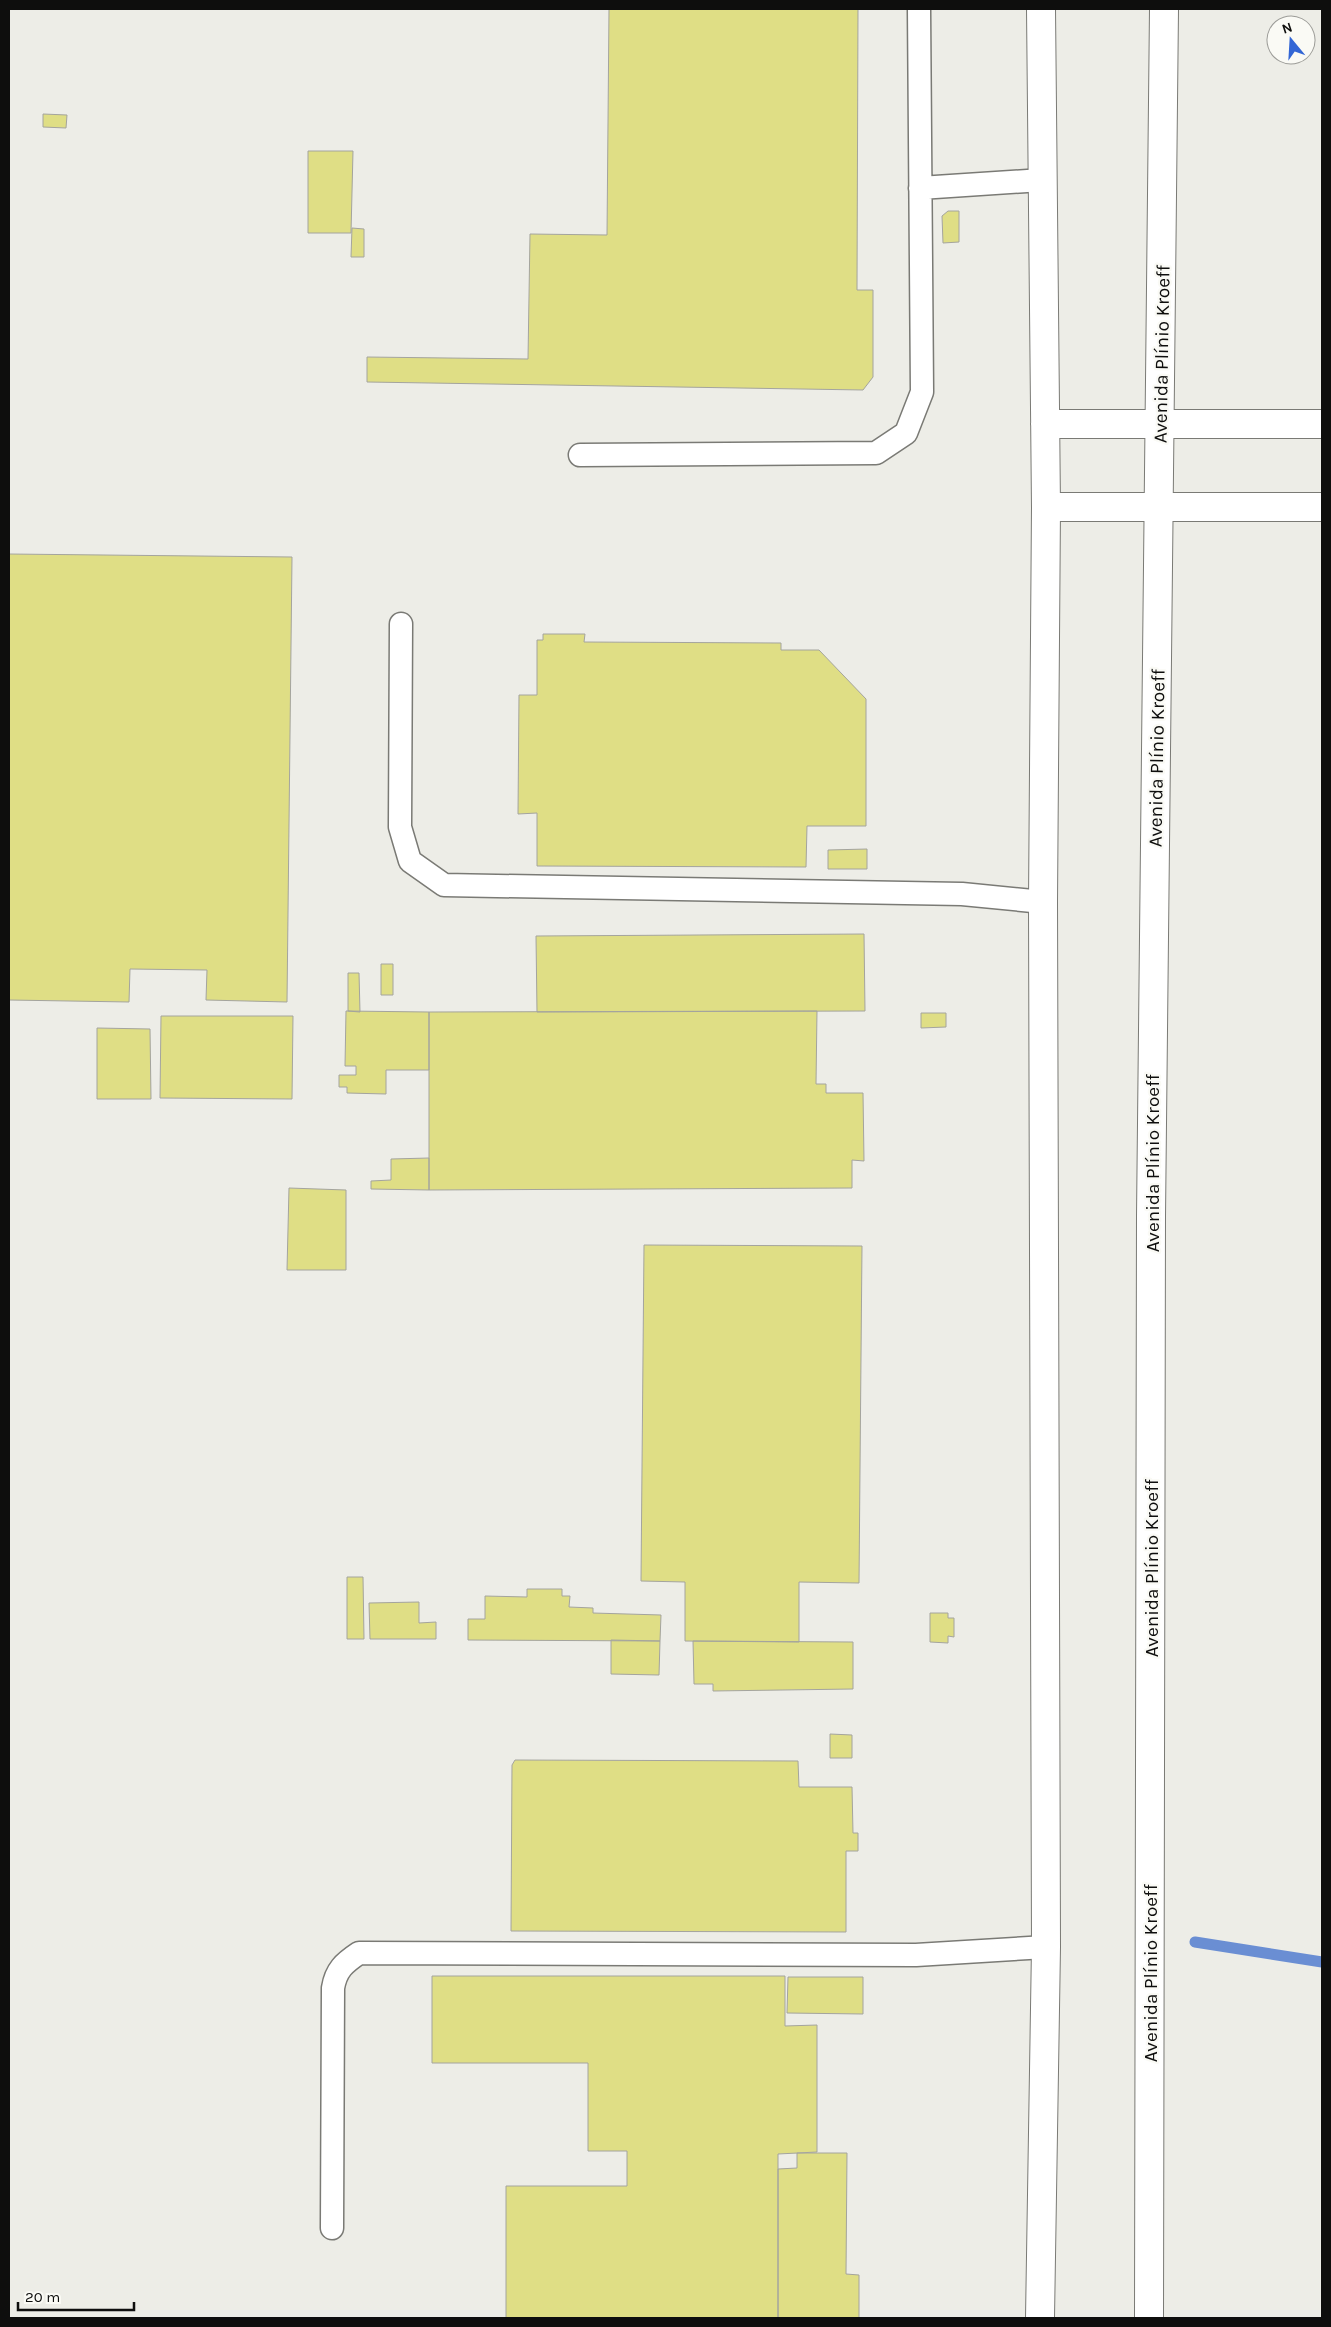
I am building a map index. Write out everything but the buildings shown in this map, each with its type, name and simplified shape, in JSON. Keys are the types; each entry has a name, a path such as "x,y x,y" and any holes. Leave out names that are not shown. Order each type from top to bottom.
{"main road":[{"path":"1040,2318 1046,1947 1043,902 1046,508 1041,9"},
{"name":"Avenida Plínio Kroeff","path":"1149,2318 1151,1216 1164,9"},
{"path":"1045,424 1322,424"},
{"path":"1046,508 1322,507"}],"lane":[{"path":"580,455 876,452 906,433 922,392 919,9"},
{"path":"920,188 1042,180"},
{"path":"401,624 400,827 410,861 444,885 962,894 1043,902"},
{"path":"332,2228 333,1988 335,1976 343,1964 359,1953 916,1955 1046,1947"}],"waterway":[{"path":"1195,1942 1322,1962"}]}
